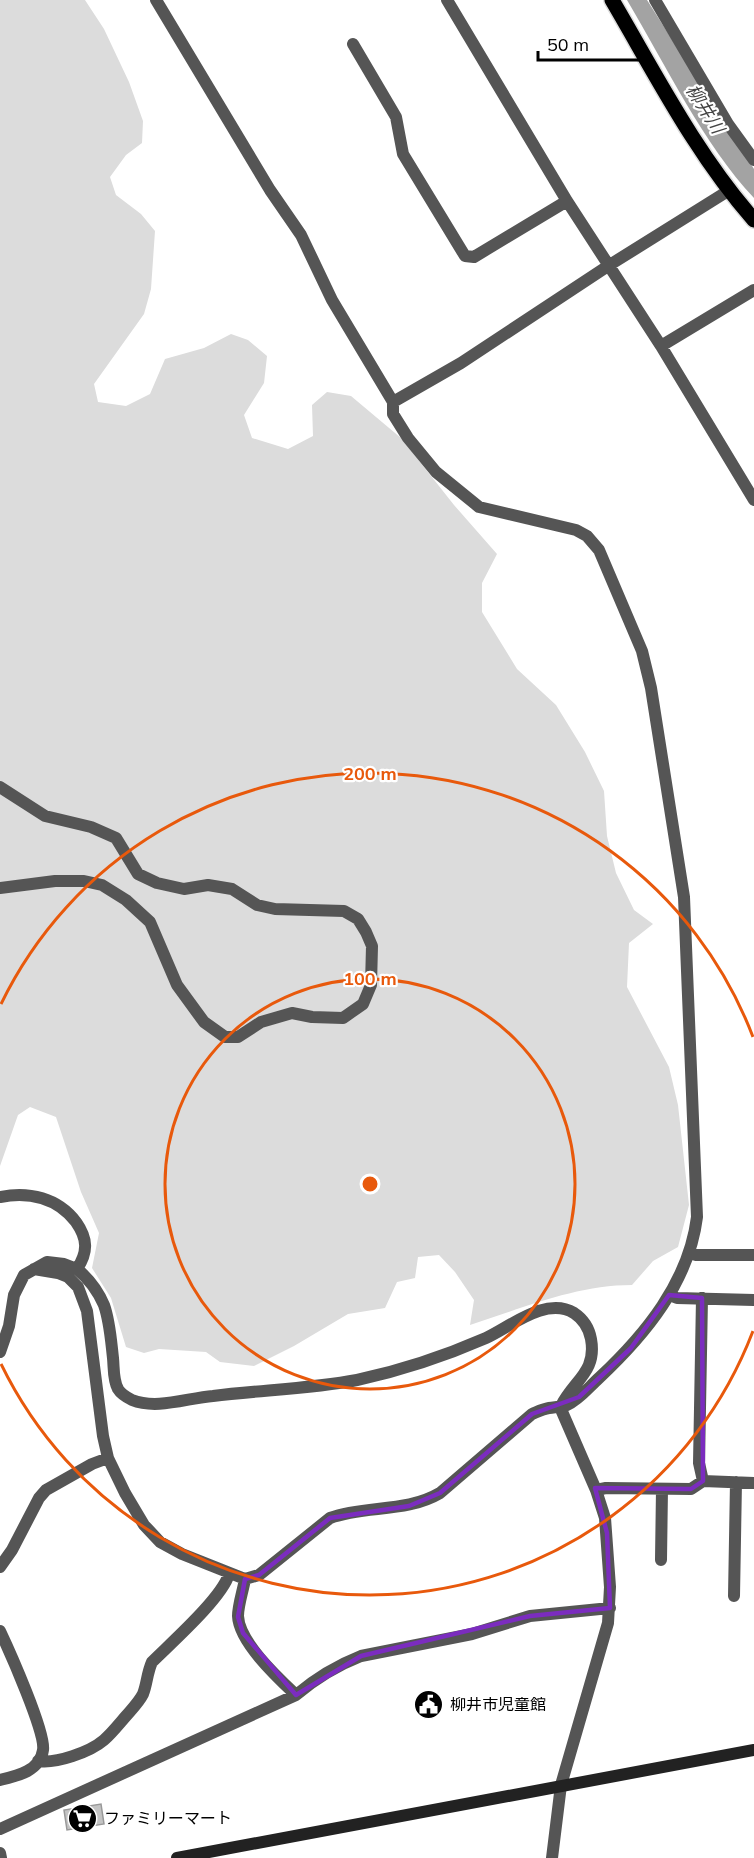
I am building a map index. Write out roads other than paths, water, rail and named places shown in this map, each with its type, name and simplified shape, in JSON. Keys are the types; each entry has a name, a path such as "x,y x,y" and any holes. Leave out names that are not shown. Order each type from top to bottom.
{"main road":[{"path":"612,0 728,191 754,220"}],"street":[{"path":"34,1269 69,1276 78,1287 87,1311 103,1436 108,1458 144,1525 160,1542 182,1554 245,1579 259,1575 330,1518 342,1514 426,1502 440,1493 532,1414 548,1408 568,1405 579,1397 631,1348 649,1326 669,1295 689,1252 697,1216 684,897 651,688 642,651 599,550 587,536 576,530 479,507 436,472 408,438 393,414 393,402 332,300 302,235 265,181 156,0"},
{"path":"447,0 567,201 661,346 754,500"},
{"path":"656,0 728,124 750,150"},
{"path":"353,44 396,117 403,154 465,256 474,257 567,201"},
{"path":"393,402 461,363 608,266 728,191"},
{"path":"661,346 754,290"},
{"path":"0,787 45,816 91,828 116,838 138,874 157,883 184,888 208,885 232,889 257,904 275,909 344,911 358,919 372,946 371,985 363,1004 343,1018 312,1017 292,1013 261,1022 238,1037 225,1037 204,1022 177,985 150,922 126,900 102,885 84,881 55,881 0,888"},
{"path":"0,1197 28,1195 46,1199 68,1211 83,1232 86,1247 77,1269"},
{"path":"689,1252 696,1255 754,1255"},
{"path":"0,1352 9,1326 18,1285 24,1275 47,1262 64,1264 77,1269 91,1283 104,1305 119,1391 129,1399 152,1405 210,1396 357,1380 487,1338 543,1310 556,1309 573,1312 583,1321 590,1332 593,1351 588,1369 561,1407 596,1490 607,1533 610,1608 608,1623 561,1785 552,1858"},
{"path":"669,1295 676,1298 754,1300"},
{"path":"702,1298 699,1463 703,1481"},
{"path":"0,1567 12,1550 39,1498 46,1490 92,1464 108,1458"},
{"path":"596,1490 606,1488 691,1489 703,1481 754,1483"},
{"path":"734,1596 736,1482"},
{"path":"661,1560 662,1489"},
{"path":"38,1761 58,1760 95,1747 106,1738 137,1704 143,1693 152,1662 216,1595 227,1582 229,1574"},
{"path":"245,1579 238,1617 243,1633 253,1649 297,1695"},
{"path":"0,1829 297,1695 346,1662 362,1656 472,1634 531,1616 610,1608"},
{"path":"0,1631 43,1738 43,1751 29,1771 19,1776 0,1780"},
{"path":"177,1858 754,1750"},
{"path":"0,1853 1,1858"}],"water":[{"name":"柳井川","path":"627,0 647,0 754,169 754,198 718,154"}],"place":[{"name":"柳井市児童館","path":"429,1704"},
{"name":"ファミリーマート","path":"83,1818"}]}
